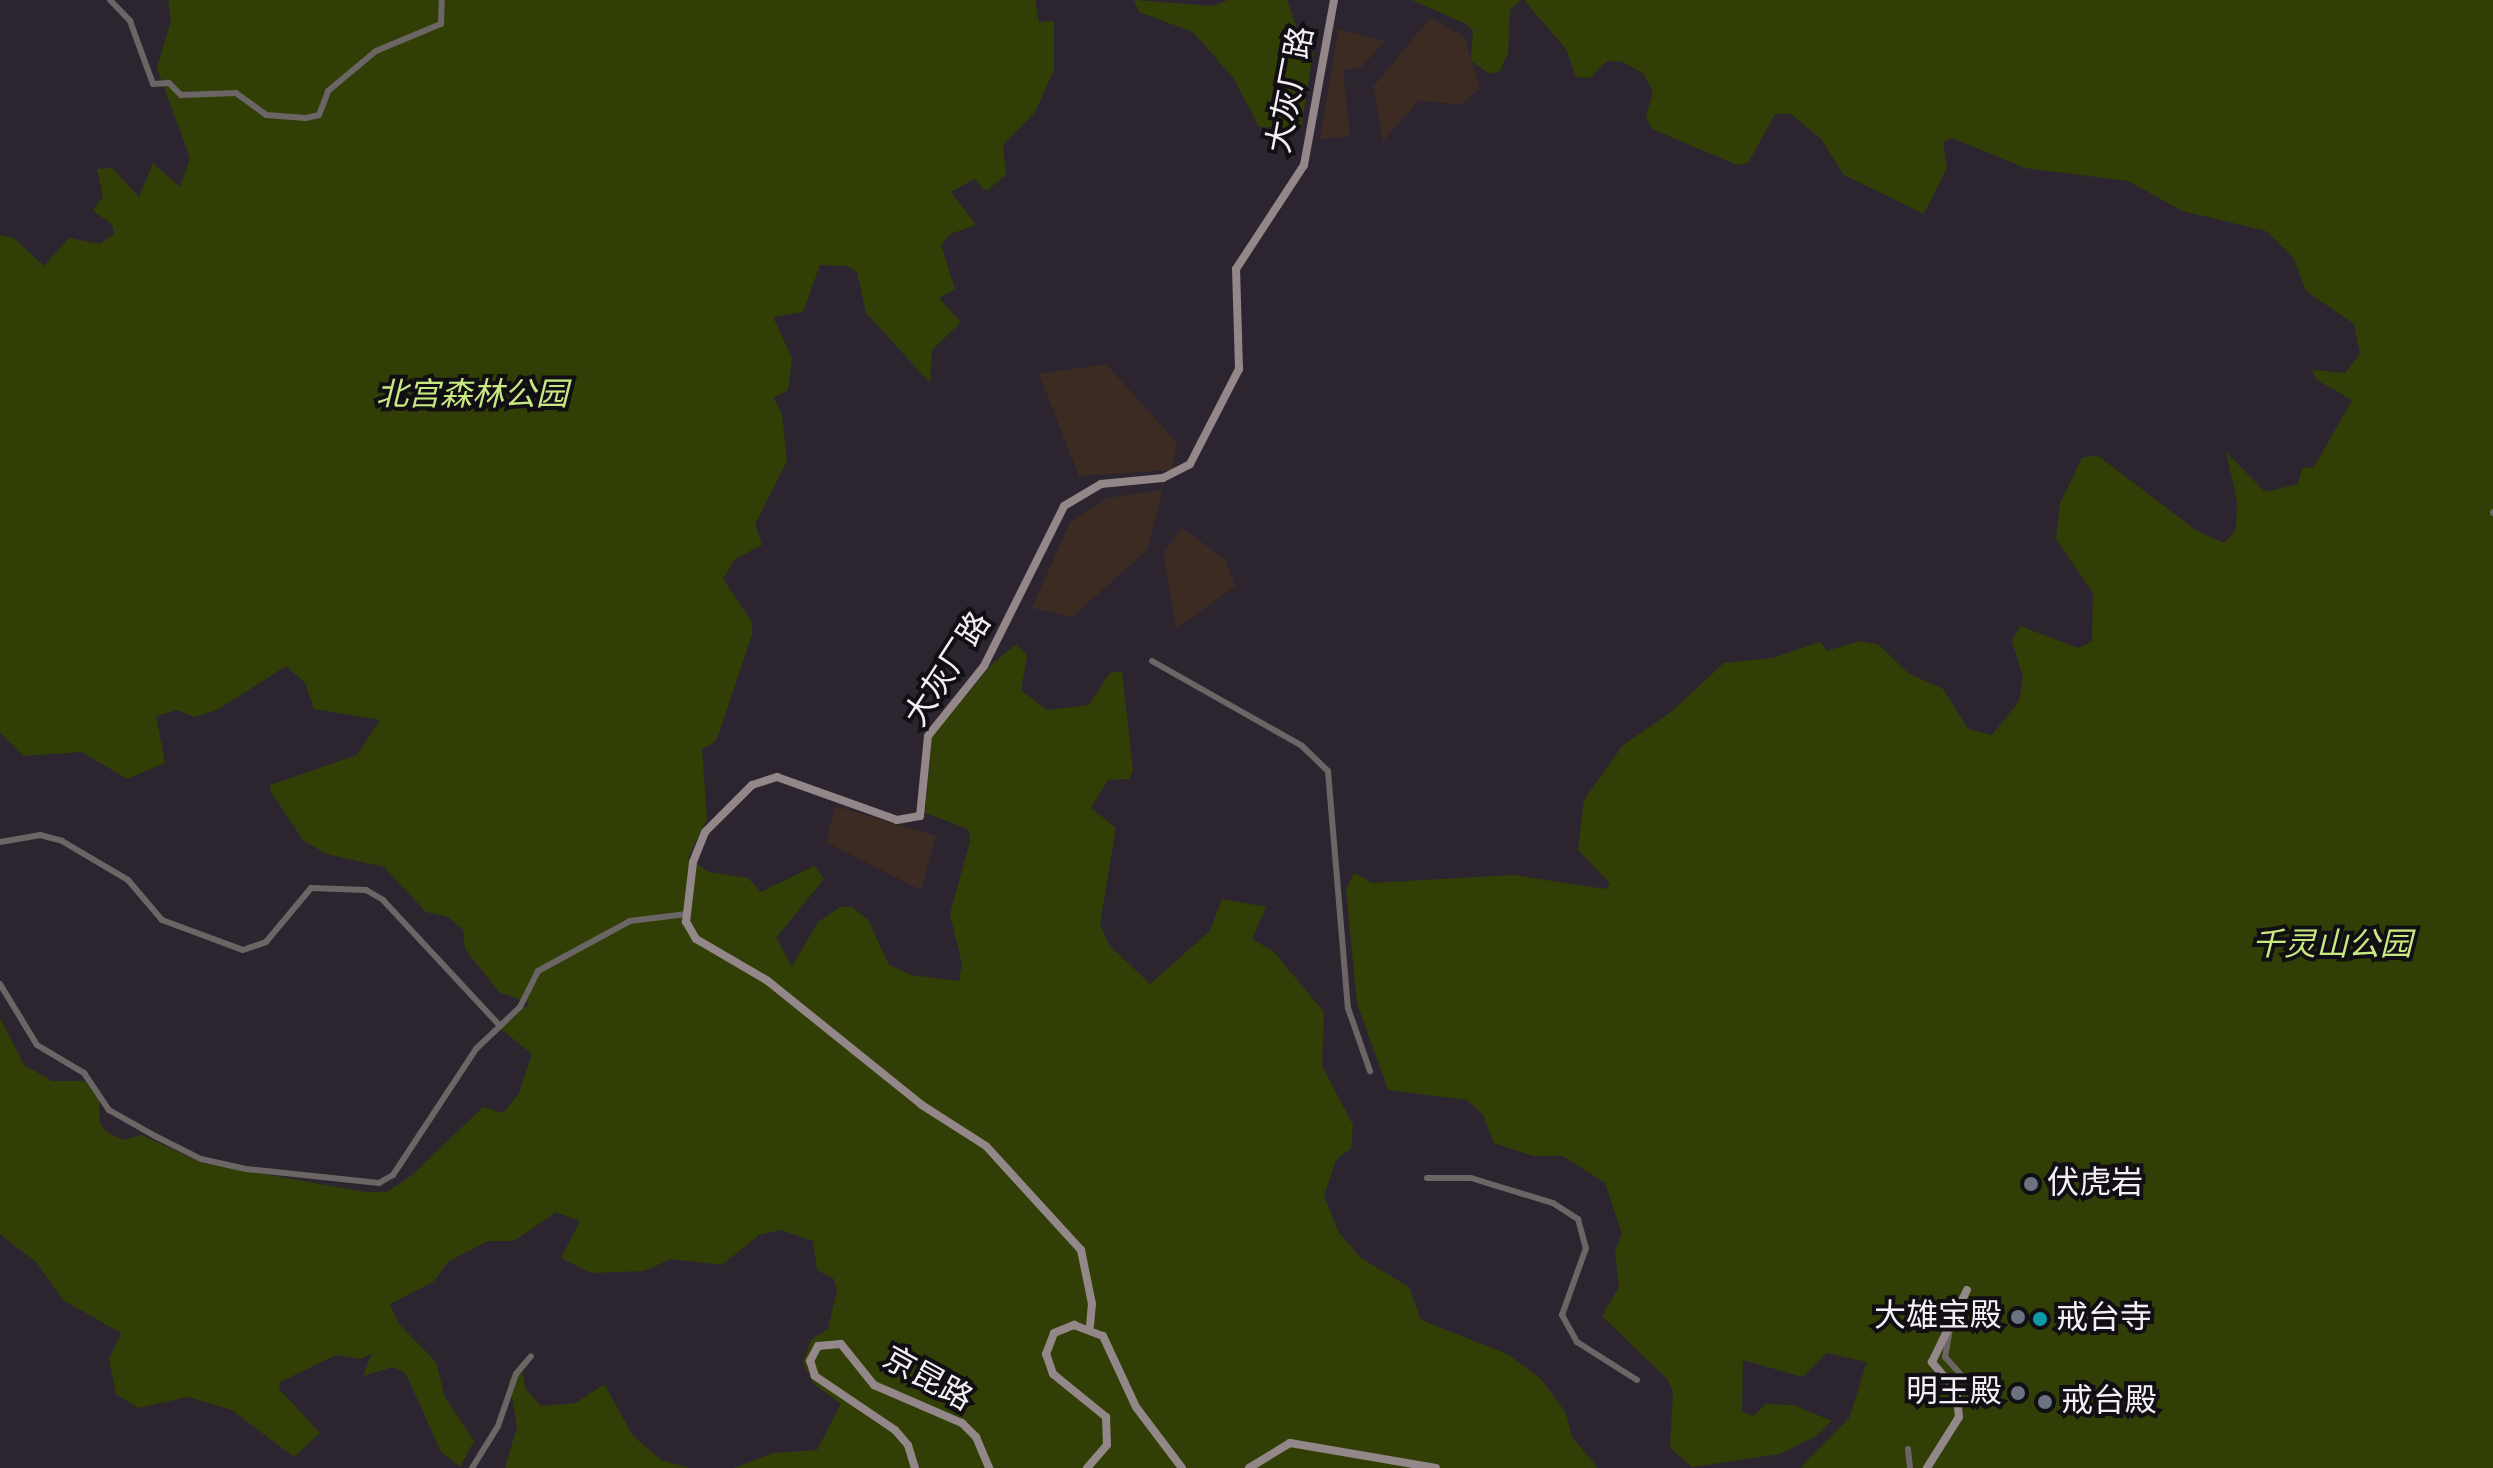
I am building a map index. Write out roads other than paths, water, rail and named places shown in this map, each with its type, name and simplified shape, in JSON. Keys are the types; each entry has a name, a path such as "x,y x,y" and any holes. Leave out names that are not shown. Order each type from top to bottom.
{"street":[{"path":"110,0 130,21 153,84 169,83 181,95 236,93 266,115 306,118 319,115 328,91 376,51 441,24 442,0"},
{"name":"大灰厂路","path":"687,914 693,862 705,832 752,785 777,777 897,820 920,816 928,736 984,666 1064,506 1101,484 1163,478 1190,464 1239,369 1236,269 1304,165 1334,0"},
{"path":"1152,661 1302,746 1328,771 1348,1008 1370,1071"},
{"path":"0,842 40,835 62,841 128,880 162,920 243,950 266,942 311,888 366,890 383,900 500,1026"},
{"path":"0,984 19,1007 37,1045 84,1073 109,1110 201,1159 295,1178 379,1183 393,1175 476,1049 520,1007 538,971 561,953 630,921 687,914 696,939 768,981 922,1105 986,1146 1081,1250 1092,1304 1090,1326"},
{"path":"1427,1178 1471,1178 1553,1203 1578,1219 1586,1248 1562,1315 1577,1342 1637,1380"},
{"path":"1927,1468 1961,1410 1956,1390 1932,1367 1967,1290"},
{"path":"1087,1468 1107,1445 1106,1417 1053,1374 1046,1354 1059,1329 1090,1326 1103,1336 1136,1407 1182,1468"},
{"path":"1951,1327 1945,1357 1961,1375"},
{"name":"京昆路","path":"915,1468 908,1445 895,1430 815,1376 810,1361 818,1346 841,1344 874,1385 962,1423 976,1437 989,1468"},
{"path":"472,1468 498,1426 516,1374 531,1356"},
{"path":"1249,1468 1290,1443 1436,1468"},
{"path":"1908,1449 1910,1468"}],"place":[{"name":"伏虎岩","path":"2031,1184"},
{"name":"大雄宝殿","path":"2018,1317"},
{"name":"戒台寺","path":"2040,1319"},
{"name":"明王殿","path":"2018,1393"},
{"name":"戒台殿","path":"2045,1402"}],"park label":[{"name":"北宫森林公园","path":"472,396"},
{"name":"千灵山公园","path":"2332,946"}]}
